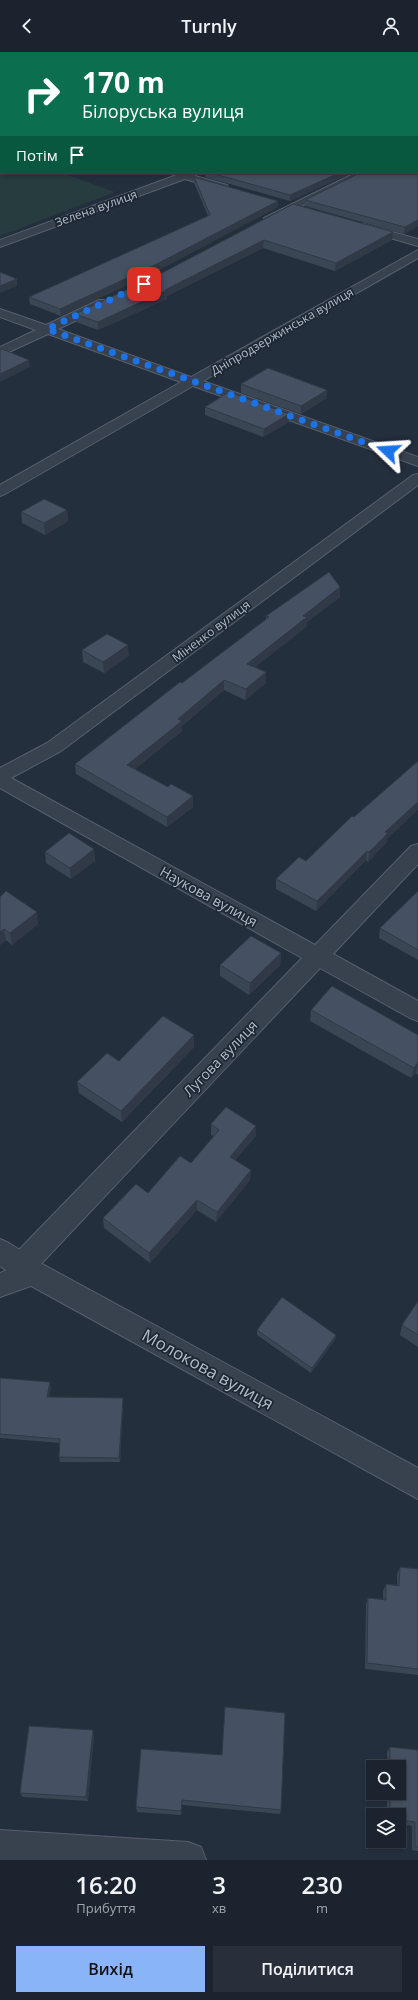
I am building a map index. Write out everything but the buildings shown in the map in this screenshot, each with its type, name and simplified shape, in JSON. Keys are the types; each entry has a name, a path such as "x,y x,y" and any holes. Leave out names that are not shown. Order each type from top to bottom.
{"street":[{"path":"256,225 292,206 361,174"},
{"path":"188,175 231,189"},
{"name":"Зелена вулиця","path":"0,244 188,175"},
{"path":"276,202 306,211"},
{"path":"351,223 418,243"},
{"name":"Дніпродзержинська вулиця","path":"0,491 418,254"},
{"path":"0,352 116,297"},
{"path":"0,313 418,462"},
{"name":"Міненко вулиця","path":"0,776 54,747 418,478"},
{"name":"Наукова вулиця","path":"0,780 418,1012"},
{"name":"Лугова вулиця","path":"18,1263 318,957 418,851"},
{"path":"0,1285 18,1263"},
{"name":"Молокова вулиця","path":"18,1263 418,1484"},
{"path":"0,1848 188,1860"}],"green space":[{"path":"0,174 65,174 115,192 0,236"}],"route":[{"path":"144,284 47,329 388,451"}]}
